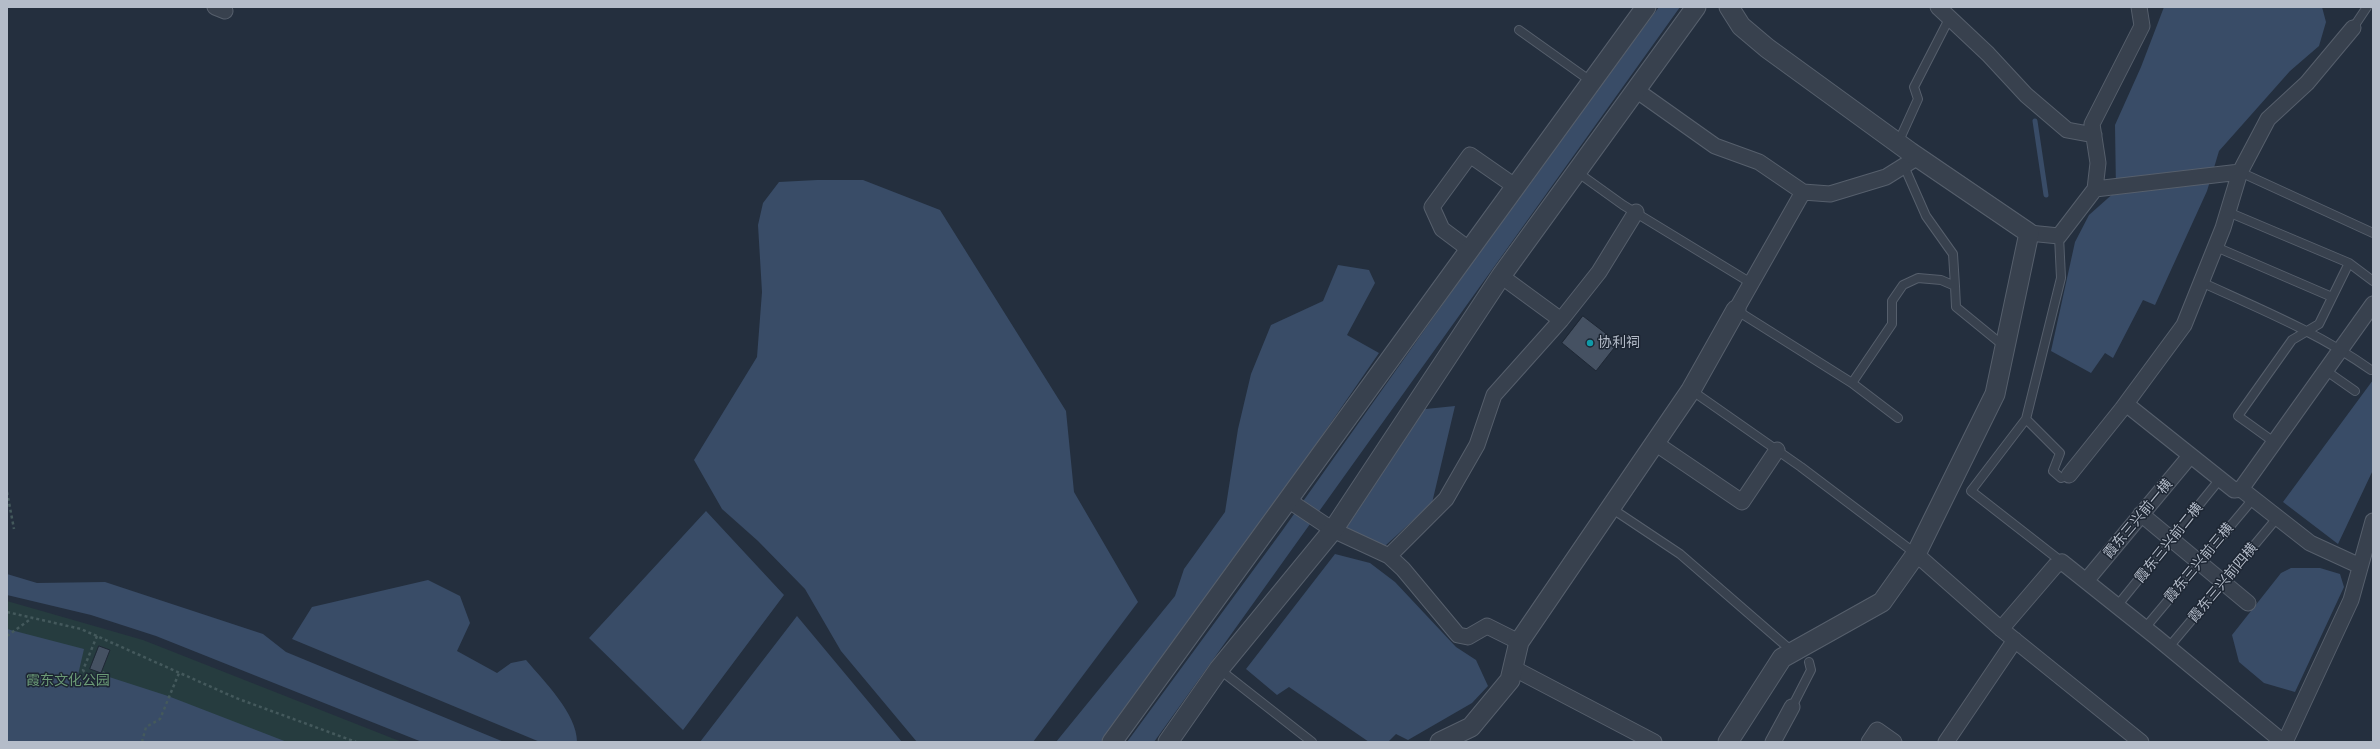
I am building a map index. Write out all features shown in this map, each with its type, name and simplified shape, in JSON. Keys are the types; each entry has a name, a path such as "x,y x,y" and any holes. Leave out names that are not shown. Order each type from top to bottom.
{"street":[{"path":"1112,742 1646,7"},
{"path":"1169,742 1219,669 1333,530 1501,276 1696,7"},
{"path":"1729,7 1741,26 1767,48 1898,143 1911,161 2029,233 2059,236 2095,189 2098,163 2092,124 2142,26 2139,7"},
{"path":"1938,7 1953,12 2026,95 2066,130 2094,136"},
{"path":"2069,476 2126,404 2184,325 2216,247 2240,172 2268,119 2307,83 2353,28"},
{"path":"1636,90 1715,146 1759,162 1803,192 1830,194 1886,177 1911,161"},
{"path":"1470,250 1442,229 1432,207 1470,155 1516,187"},
{"path":"2095,189 2240,172"},
{"path":"1449,740 1471,727 1510,680 1519,642 1690,390 1803,192"},
{"path":"1389,556 1446,499 1477,445 1494,395 1561,320 1600,272 1636,212"},
{"path":"1728,742 1782,658 1882,602 1916,554 1995,394 2029,233"},
{"path":"1501,276 1561,320"},
{"path":"2126,404 2234,490 2241,489 2373,304"},
{"path":"1655,443 1742,502 1777,450"},
{"name":"霞东三兴前一横","path":"2086,581 2190,456"},
{"path":"2241,489 2310,544 2360,566"},
{"path":"1288,500 1333,530 1389,556 1403,569 1458,634 1468,637 1487,626 1519,642"},
{"path":"2141,514 2248,603"},
{"path":"2001,629 2055,566 2062,562 2284,742 2351,600 2373,521"},
{"path":"1916,554 2001,629 2141,742"},
{"path":"1946,742 2015,640"},
{"path":"1513,668 1654,742"},
{"path":"1774,742 1792,707"},
{"path":"1869,742 1877,730 1894,742"}],"lane":[{"path":"2353,28 2366,7"},
{"path":"1898,143 1918,99 1914,87 1953,12"},
{"path":"1519,30 1592,82"},
{"path":"1911,161 1926,216 1953,254 1956,307 2005,347"},
{"path":"1577,172 1636,212 1751,283"},
{"path":"2240,172 2373,233"},
{"path":"2228,212 2349,263 2372,277"},
{"path":"2059,236 2061,278 2026,419 1971,491 2062,562"},
{"path":"2216,247 2332,297"},
{"path":"2274,442 2238,416 2292,340 2319,324 2349,263"},
{"path":"1852,383 1892,324 1892,302 1903,285 1918,278 1941,280 1955,286"},
{"path":"2201,282 2341,348 2371,370"},
{"path":"1736,310 1852,383 1898,418"},
{"path":"2325,370 2355,391"},
{"path":"1690,390 1777,450 1916,554"},
{"path":"2026,419 2060,453 2053,471 2061,478 2069,476"},
{"name":"霞东三兴前二横","path":"2117,606 2220,479"},
{"name":"霞东三兴前三横","path":"2145,628 2253,499"},
{"path":"1610,508 1680,554 1793,652"},
{"name":"霞东三兴前四横","path":"2169,648 2277,518"},
{"path":"1792,707 1811,670 1809,662"},
{"path":"1219,669 1312,742"}],"path":[{"path":"7,492 14,529"},
{"path":"7,612 81,629 179,674 236,698 356,742"},
{"path":"7,636 32,617"},
{"path":"97,636 83,670 86,675 95,678 100,677 105,671"},
{"path":"142,742 146,727 160,718 168,696 179,674"}],"green space":[{"name":"霞东文化公园","path":"7,601 143,640 402,742 7,742"}],"water":[{"path":"1659,7 1680,7 1154,742 1127,742 1282,531 1545,160"},
{"path":"2164,7 2322,7 2326,22 2319,46 2290,71 2219,151 2207,191 2155,305 2143,300 2113,358 2105,353 2091,373 2051,351 2075,242 2089,215 2116,191 2115,125 2141,67"},
{"path":"863,180 940,210 1066,411 1074,492 1138,602 1033,742 917,742 841,651 805,589 758,541 722,509 694,460 757,357 762,292 758,225 763,203 779,182"},
{"path":"1338,265 1369,270 1375,283 1347,335 1379,353 1243,550 1105,742 1056,742 1175,596 1184,569 1225,512 1238,429 1251,374 1271,325 1323,301"},
{"path":"2373,380 2373,470 2338,544 2283,502"},
{"path":"1455,406 1432,503 1385,546 1346,530 1342,522 1416,410"},
{"path":"706,511 784,595 683,730 589,638"},
{"path":"1335,554 1370,563 1395,582 1456,647 1476,660 1488,686 1472,703 1408,740 1396,734 1388,742 1369,742 1289,687 1277,695 1246,669"},
{"path":"2291,568 2320,568 2340,574 2344,587 2295,692 2264,683 2239,662 2232,635 2281,573"},
{"path":"7,574 37,583 105,582 263,634 286,652 504,742 422,742 156,636 91,615 7,595"},
{"path":"428,580 460,596 470,623 457,651 497,673 511,663 526,660 566,709 576,731 577,742 540,742 292,639 312,607"},
{"path":"797,616 902,742 700,742"},
{"path":"7,629 84,649 78,675 86,684 97,685 106,676 168,696 287,742 7,742"}],"building":[{"name":"协利祠","path":"1583,316 1618,343 1596,371 1562,343"},
{"path":"99,646 110,650 101,673 90,669"}],"waterway":[{"path":"2035,121 2046,195"}],"place":[{"name":"协利祠","path":"1590,343"}]}
